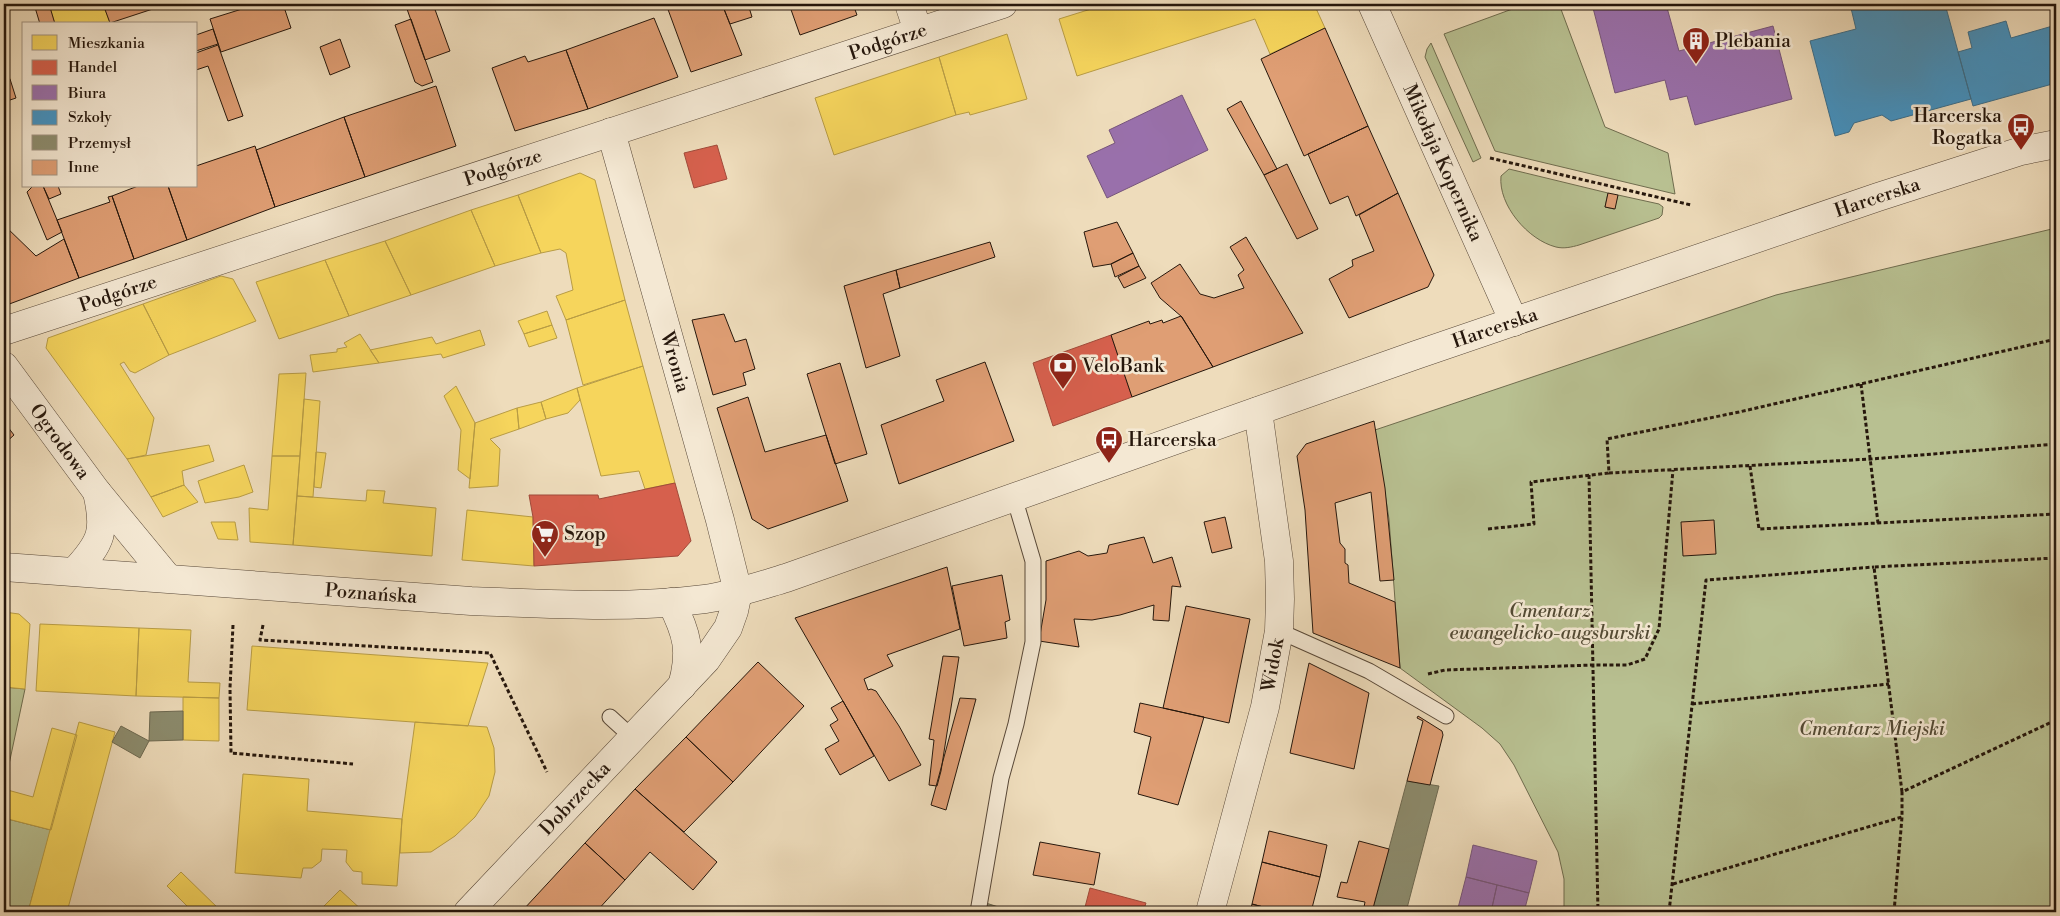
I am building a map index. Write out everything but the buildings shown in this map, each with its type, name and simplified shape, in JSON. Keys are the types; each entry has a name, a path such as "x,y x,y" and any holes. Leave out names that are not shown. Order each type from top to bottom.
{"street":[{"path":"909,4 918,31"},
{"name":"Podgórze","path":"4,331 1003,4"},
{"name":"Mikołaja Kopernika","path":"1372,4 1514,322"},
{"name":"Wronia","path":"611,132 720,520 738,592"},
{"name":"Harcerska","path":"738,592 786,578 1258,411 1878,196 2021,152 2056,144"},
{"name":"Ogrodowa","path":"4,366 97,492 167,577"},
{"name":"Widok","path":"1210,912 1265,707 1279,631 1279,561 1258,411"},
{"name":"Ogrodowa","path":"75,571 91,554 98,541 102,525 97,492"},
{"name":"Poznańska","path":"4,567 167,577 471,601 547,604 671,602 738,592"},
{"name":"Dobrzecka","path":"468,912 706,660 723,636 734,611 738,592"},
{"path":"671,602 682,623 687,638 687,668 682,686"}],"lane":[{"path":"978,912 1002,778 1016,724 1033,642 1033,561 1014,497"},
{"path":"1279,631 1370,671 1446,716"},
{"path":"610,717 633,738"}],"path":[{"path":"1490,158 1691,205"},
{"path":"1609,473 1607,439 1730,414 2056,339"},
{"path":"1861,384 1878,523"},
{"path":"1488,529 1534,524 1531,482 1609,473 1750,466 2056,444"},
{"path":"1750,466 1759,529 2056,514"},
{"path":"1423,678 1428,674 1445,670 1593,665 1628,666 1645,659 1658,629 1674,470"},
{"path":"1589,475 1598,912"},
{"path":"1669,912 1706,580 1874,567 2056,558"},
{"path":"1874,567 1902,792 1902,817 1894,912"},
{"path":"233,625 230,688 231,753 353,764"},
{"path":"263,625 260,640 490,653 547,772"},
{"path":"1692,704 1889,684"},
{"path":"1902,792 2056,720"},
{"path":"1673,884 1902,817"}],"green space":[{"path":"1526,4 1559,4 1605,127 1668,153 1675,194 1495,151 1444,34"},
{"path":"1431,43 1481,158 1473,162 1425,57"},
{"path":"1509,169 1608,193 1605,207 1614,209 1618,195 1659,204 1663,207 1662,215 1659,218 1579,245 1565,248 1556,247 1535,237 1517,220 1510,209 1501,187 1501,176"},
{"path":"2056,228 2056,912 1564,912 1564,879 1558,852 1514,765 1500,744 1482,728 1400,668 1389,519 1375,430 1776,295"},
{"path":"4,687 25,689 4,788"},
{"path":"4,818 51,830 28,912 4,912"}],"place":[{"name":"Plebania","path":"1696,65"},
{"name":"Harcerska Rogatka","path":"2021,151"},
{"name":"VeloBank","path":"1063,390"},
{"name":"Harcerska","path":"1109,464"},
{"name":"Szop","path":"545,558"}],"park label":[{"name":"Cmentarz ewangelicko-augsburski","path":"1550,622"},
{"name":"Cmentarz Miejski","path":"1872,729"}]}
